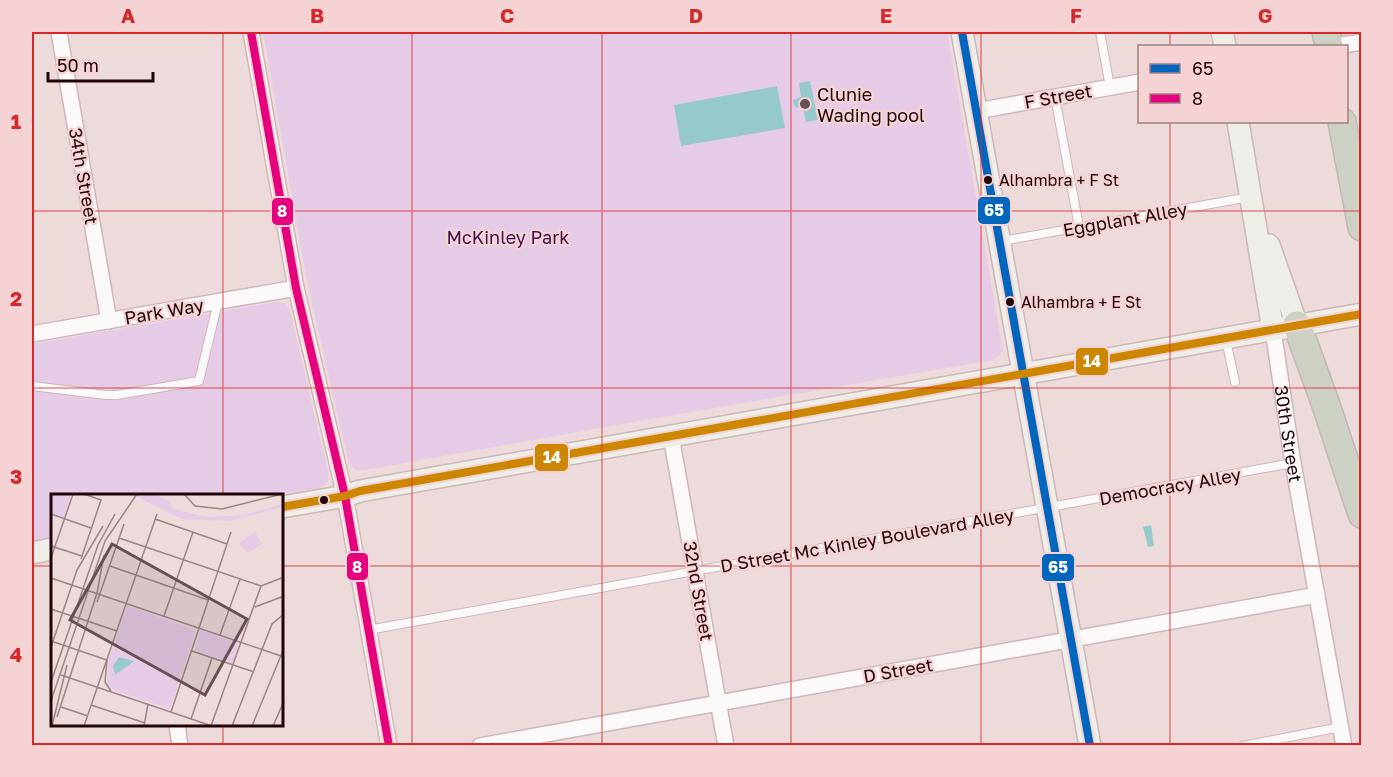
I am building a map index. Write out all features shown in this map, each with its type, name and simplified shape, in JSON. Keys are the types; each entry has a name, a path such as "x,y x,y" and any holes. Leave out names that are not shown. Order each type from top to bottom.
{"highway":[{"path":"1342,123 1362,227"},
{"path":"1285,327 1326,405 1362,514"}],"street":[{"name":"34th Street","path":"58,32 109,321"},
{"path":"251,32 296,288 345,496 389,746"},
{"path":"962,32 1090,746"},
{"path":"1342,45 1362,42"},
{"name":"F Street","path":"976,111 1138,82"},
{"path":"1238,123 1251,196 1285,327"},
{"name":"Park Way","path":"32,334 296,288"},
{"path":"284,507 345,496 360,491 1362,314"},
{"name":"30th Street","path":"1285,327 1293,463 1344,746"},
{"name":"32nd Street","path":"671,436 726,746"},
{"path":"32,553 51,549"},
{"name":"D Street","path":"480,746 1317,595"},
{"path":"177,726 180,746"}],"lane":[{"path":"1100,32 1110,87"},
{"path":"1055,97 1079,227"},
{"name":"Eggplant Alley","path":"1000,241 1251,196"},
{"path":"32,386 117,395 199,381 218,302"},
{"path":"1226,338 1235,382"},
{"name":"Democracy Alley","path":"1047,508 1293,463"},
{"name":"D Street Mc Kinley Boulevard Alley","path":"368,630 1047,508"},
{"path":"1242,746 1341,727"}],"green space":[{"name":"McKinley Park","path":"263,32 947,32 1003,351 993,360 356,470 348,460 306,276"},
{"path":"277,302 285,304 290,311 328,480 321,487 284,495 51,494 51,538 32,542 32,344"}],"water":[{"name":"Clunie Wading pool","path":"810,81 818,120 806,122 803,108 795,107 793,100 801,97 799,83"},
{"path":"777,86 785,128 681,146 674,105"},
{"path":"1151,525 1154,546 1148,547 1143,527"}],"transit line":[{"name":"8","path":"251,32 296,288 345,496 389,746"},
{"name":"65","path":"962,32 1090,746"},
{"name":"14","path":"284,507 345,496 360,491 1362,314"}],"place":[{"name":"Clunie Wading pool","path":"805,104"},
{"name":"Alhambra + F St","path":"988,180"},
{"name":"Alhambra + E St","path":"1010,302"}]}
